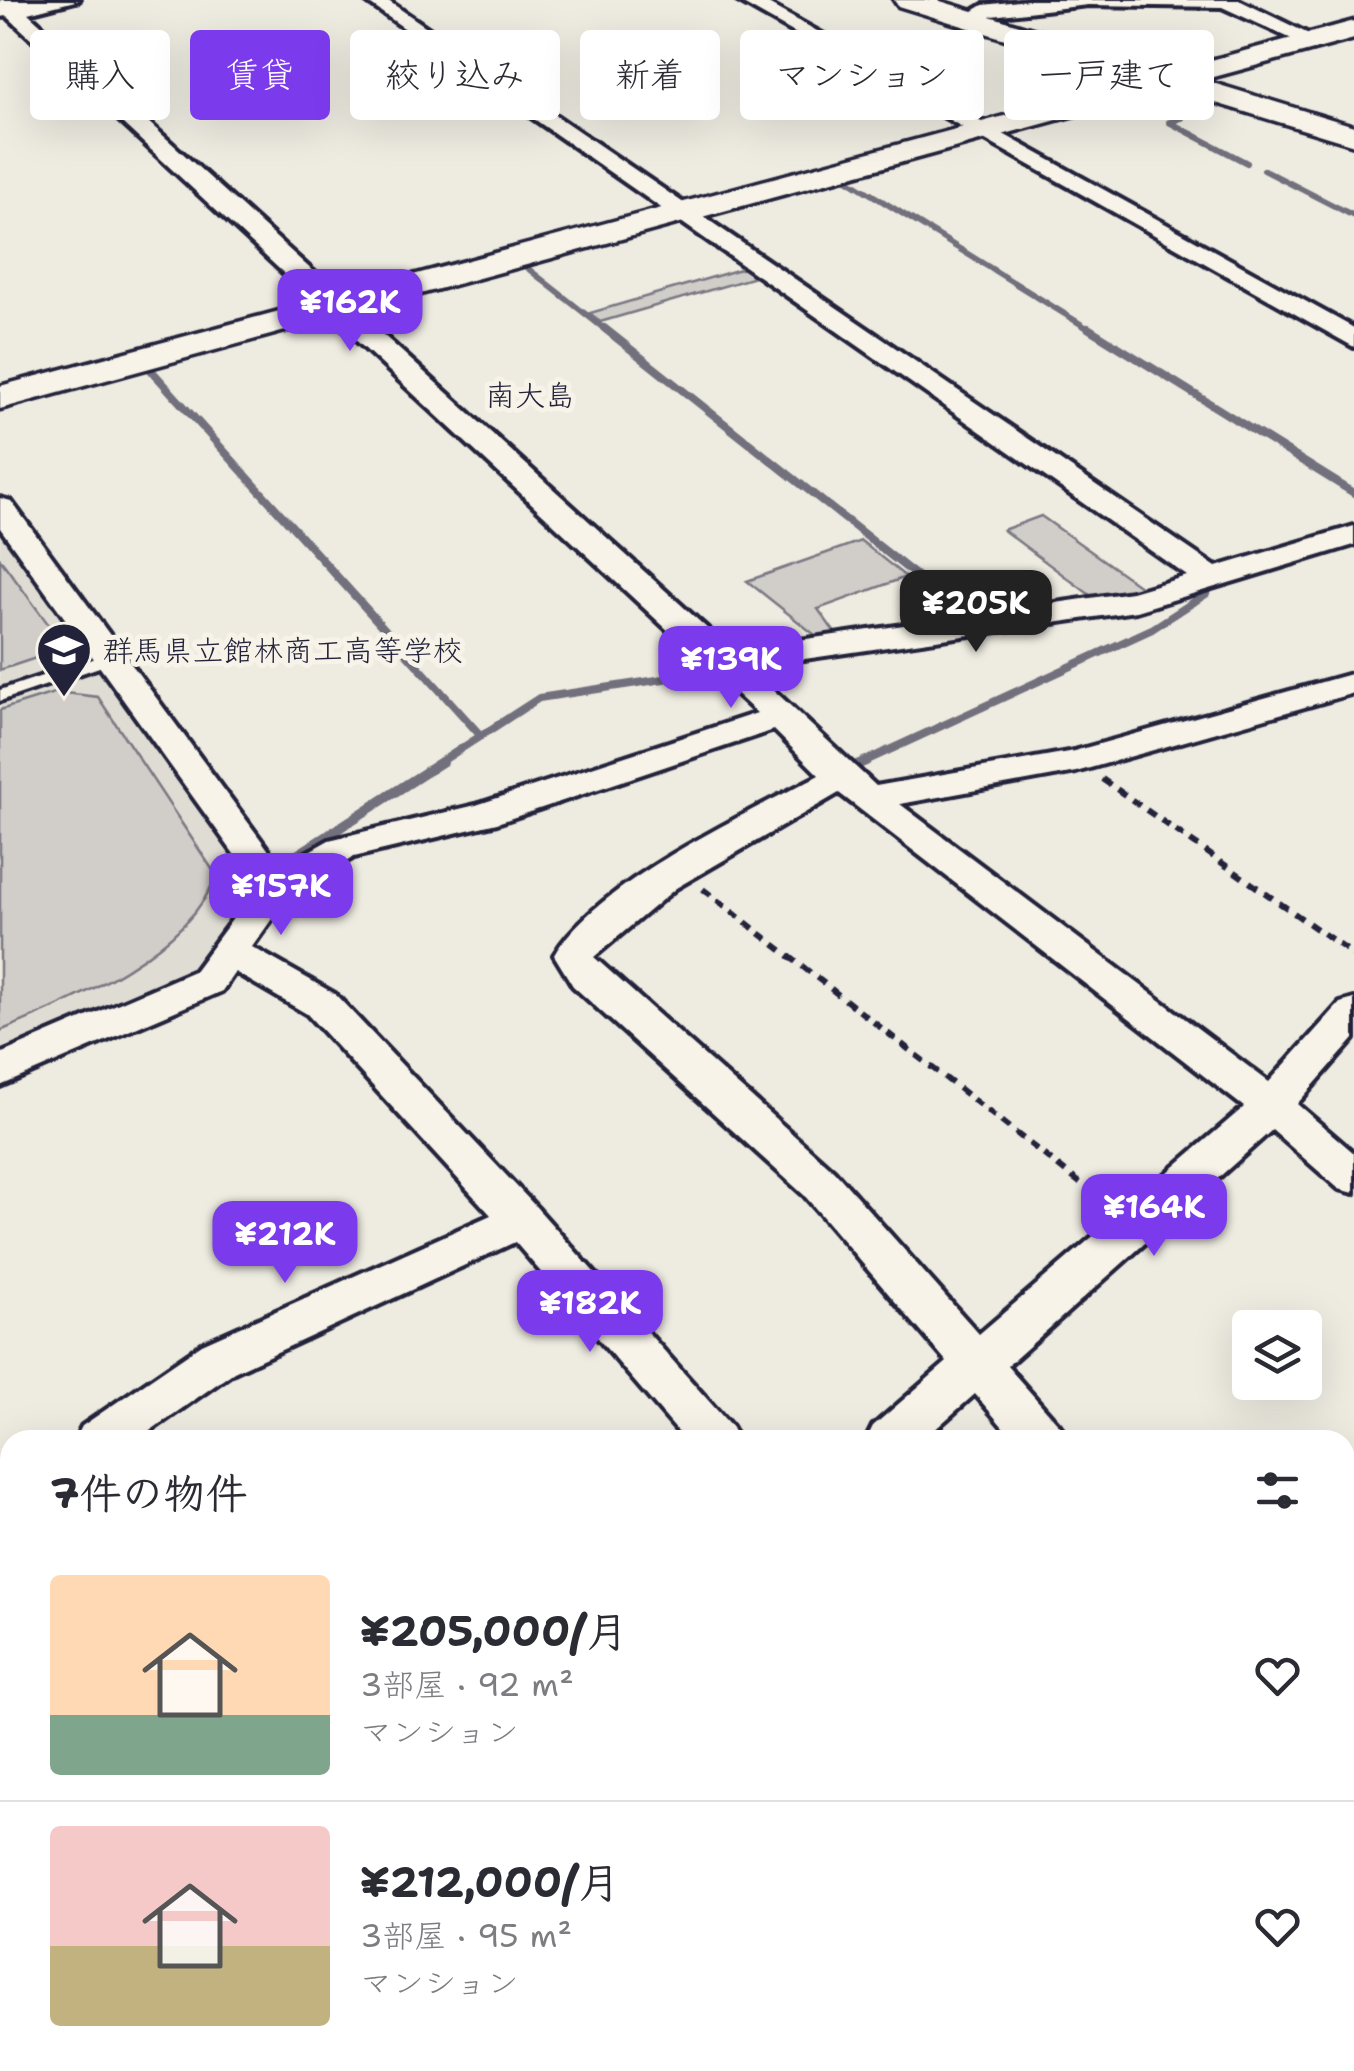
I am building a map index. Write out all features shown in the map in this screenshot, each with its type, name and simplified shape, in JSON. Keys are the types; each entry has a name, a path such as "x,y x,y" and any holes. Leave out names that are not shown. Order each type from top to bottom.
{"street":[{"path":"4,7 68,0"},
{"path":"374,0 1214,580"},
{"path":"746,0 1354,339"},
{"path":"908,0 1005,30"},
{"path":"983,12 1088,0 1224,0 1312,41"},
{"path":"4,7 340,306 724,661 854,788 1272,1106 1354,1177"},
{"path":"1214,66 1354,30"},
{"path":"1214,94 1354,136"},
{"path":"0,398 1015,120"},
{"path":"0,507 276,886"},
{"path":"724,661 1136,601 1346,545"},
{"path":"1034,1430 818,1183 587,976 573,955 595,930 680,871 854,788 1076,761 1354,683"},
{"path":"0,1071 208,980 276,886 342,848 484,815 781,716"},
{"path":"230,952 321,1004 522,1220 705,1430"},
{"path":"902,1430 1272,1106 1354,1013"},
{"path":"114,1430 218,1358 522,1220"}],"lane":[{"path":"0,696 108,659"}],"path":[{"path":"1076,761 1354,955"},
{"path":"680,871 1135,1226"}],"shaded area":[{"path":"744,268 755,277 600,322 590,313"},
{"path":"1041,516 1147,591 1098,601 1003,530"},
{"name":"群馬県立館林商工高等学校","path":"0,527 259,887 189,975 0,1063"},
{"path":"861,541 906,577 818,609 838,637 820,639 747,581"},
{"path":"0,559 66,648 0,670"},
{"name":"群馬県立館林商工高等学校","path":"57,692 98,697 216,875 202,902 155,950 92,989 0,1031 0,710"}],"waterway":[{"path":"1176,120 1169,122 1247,163"},
{"path":"1264,170 1354,216"},
{"path":"845,178 1092,331"},
{"path":"526,267 607,331"},
{"path":"604,328 923,581 956,620"},
{"path":"1088,328 1354,493"},
{"path":"151,370 481,736"},
{"path":"1157,603 1251,576"},
{"path":"861,763 1152,629 1206,594"},
{"path":"481,736 539,698 716,671"},
{"path":"439,763 481,736"},
{"path":"267,853 271,860 288,861 443,761"},
{"path":"852,767 866,761"}],"place":[{"name":"群馬県立館林商工高等学校","path":"64,699"}],"district":[{"name":"南大島","path":"530,395"}]}
